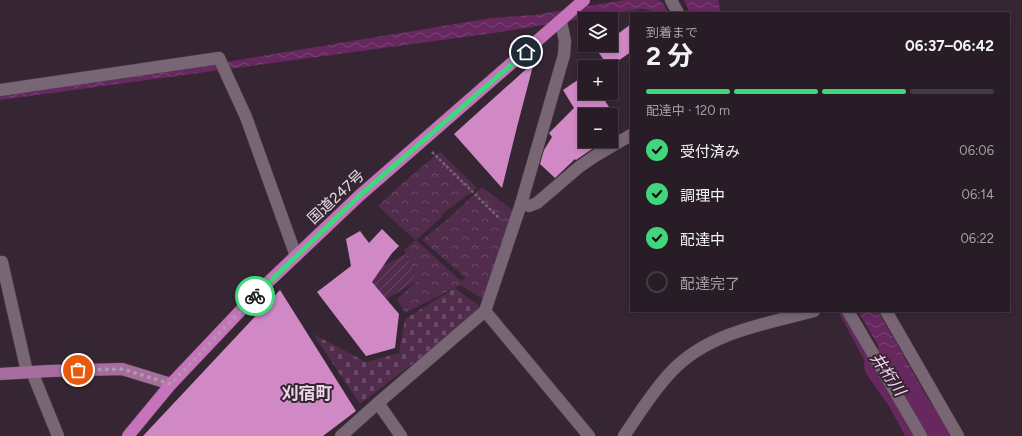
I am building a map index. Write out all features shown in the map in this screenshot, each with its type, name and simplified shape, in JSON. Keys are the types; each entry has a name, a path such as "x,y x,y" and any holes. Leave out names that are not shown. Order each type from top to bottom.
{"highway":[{"name":"国道247号","path":"128,436 171,384 262,288 359,196 561,22 584,0"}],"main road":[{"path":"0,374 122,369 171,384"}],"street":[{"path":"671,0 677,12"},
{"path":"341,436 485,311 513,231 564,55 565,41 561,22"},
{"path":"0,90 219,58 246,117 296,256"},
{"path":"521,204 529,206 537,203 584,164 608,147 630,136"},
{"path":"0,262 2,262 30,372 58,436"},
{"path":"485,311 589,436"},
{"path":"624,436 652,393 672,371 692,354 738,331 810,312"},
{"path":"849,312 920,435"},
{"path":"887,312 958,436"},
{"path":"378,403 402,436"}],"path":[{"path":"422,142 513,231"}],"green space":[{"path":"440,152 477,188 442,214 443,216 416,240 462,282 465,277 422,240 450,217 482,187 515,212 499,247 503,250 486,301 460,285 405,313 397,299 417,281 404,250 415,240 378,206"},
{"path":"406,254 417,281 363,313 353,303 373,281 375,270"},
{"path":"455,288 482,308 479,313 360,404 313,334 366,362 399,353 405,319"}],"water":[{"path":"624,0 658,0 662,2 668,12 652,12 641,9 618,13 578,12 578,19 494,33 0,100 0,92 232,61 491,18 535,15"},
{"path":"684,0 718,0 721,12 690,12"},
{"path":"859,312 879,312 949,436 931,436"}],"building":[{"path":"630,25 630,53 618,61 604,60 598,52 618,52 618,34"},
{"path":"534,62 517,127 502,188 454,134"},
{"path":"578,80 578,100 604,100 610,108 578,108 578,148 593,148 576,160 575,159 555,178 540,164 544,150 552,137 549,133 574,108 563,90"},
{"path":"382,229 399,246 392,253 372,282 399,314 395,348 366,356 317,292 351,266 346,239 360,231 369,243"},
{"path":"280,290 356,411 323,436 143,436"}],"waterway":[{"path":"842,312 908,435"},
{"name":"井桁川","path":"882,365 932,436"}],"way so far":[{"path":"78,370 122,369 171,384 255,296"}],"district":[{"name":"刈宿町","path":"307,393"}],"route":[{"path":"255,296 359,196 526,52"}]}
